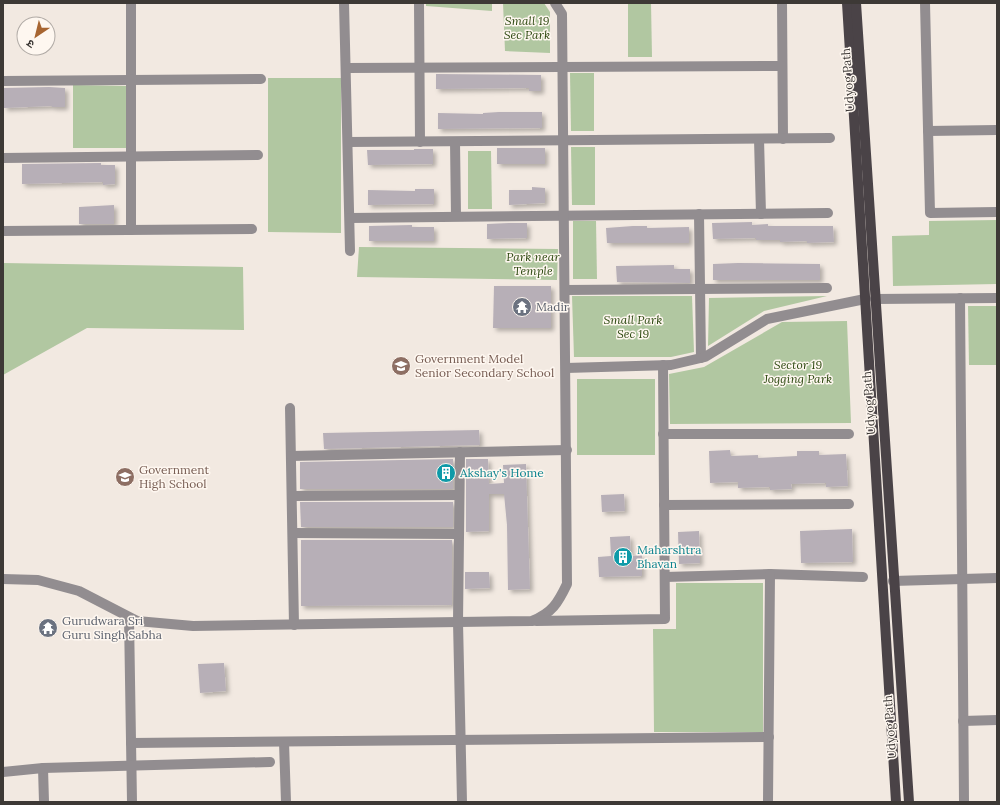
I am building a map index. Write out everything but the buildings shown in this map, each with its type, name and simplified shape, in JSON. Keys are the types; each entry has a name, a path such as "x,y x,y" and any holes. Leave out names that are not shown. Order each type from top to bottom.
{"main road":[{"name":"Udyog Path","path":"847,3 909,802"},
{"name":"Udyog Path","path":"856,3 896,802"}],"street":[{"path":"131,3 131,230"},
{"path":"344,3 350,251"},
{"path":"420,3 420,142"},
{"path":"555,3 562,14"},
{"path":"532,621 548,614 561,597 567,584 562,3"},
{"path":"782,3 783,139"},
{"path":"925,3 930,212 997,212"},
{"path":"346,68 782,66"},
{"path":"3,81 261,79"},
{"path":"928,131 997,130"},
{"path":"348,142 563,142 830,138"},
{"path":"760,139 761,214"},
{"path":"455,142 456,216"},
{"path":"3,158 258,155"},
{"path":"350,218 828,213"},
{"path":"699,214 701,358"},
{"path":"3,231 252,229"},
{"path":"565,290 827,288"},
{"path":"960,298 964,802"},
{"path":"566,368 663,365 701,358 767,319 870,299 997,298"},
{"path":"3,579 38,580 79,591 137,621 193,626 665,619 663,365"},
{"path":"290,408 294,625"},
{"path":"664,434 849,434"},
{"path":"291,456 567,450"},
{"path":"460,452 458,622 462,802"},
{"path":"292,496 459,495"},
{"path":"664,505 848,504"},
{"path":"293,532 459,534"},
{"path":"665,577 770,574 863,577"},
{"path":"768,802 770,574"},
{"path":"893,581 997,578"},
{"path":"129,618 130,766 132,802"},
{"path":"963,721 997,720"},
{"path":"131,744 769,737"},
{"path":"284,742 286,802"},
{"path":"3,772 43,768 270,762"},
{"path":"43,768 44,802"}],"green space":[{"path":"426,3 492,3 492,11 426,6"},
{"name":"Small 19 Sec Park","path":"503,3 544,3 550,12 550,53 505,51"},
{"path":"628,3 651,3 652,57 628,57"},
{"path":"570,73 594,73 594,131 571,131"},
{"path":"268,78 341,78 341,233 268,232"},
{"path":"73,85 126,86 126,148 73,148"},
{"path":"571,147 595,147 595,205 572,205"},
{"path":"468,151 491,151 492,209 468,209"},
{"path":"997,220 997,284 893,286 892,236 929,235 929,221"},
{"path":"573,221 596,221 597,279 573,279"},
{"name":"Park near Temple","path":"359,247 558,249 557,280 357,277"},
{"path":"3,263 243,267 244,330 87,328 3,375"},
{"name":"Small Park Sec 19","path":"572,296 692,296 694,352 671,357 574,357"},
{"path":"827,296 764,311 708,346 709,298"},
{"path":"968,306 997,306 997,365 969,365"},
{"name":"Sector 19 Jogging Park","path":"847,321 851,423 670,424 669,374 704,367 782,322"},
{"path":"577,379 655,379 655,455 577,455"},
{"path":"676,583 763,583 763,732 654,732 653,629 676,629"}],"place":[{"name":"Madir","path":"522,307"},
{"name":"Government Model Senior Secondary School","path":"401,366"},
{"name":"Akshay's Home","path":"446,473"},
{"name":"Government High School","path":"125,477"},
{"name":"Maharshtra Bhavan","path":"623,557"},
{"name":"Gurudwara Sri Guru Singh Sabha","path":"48,628"}]}
